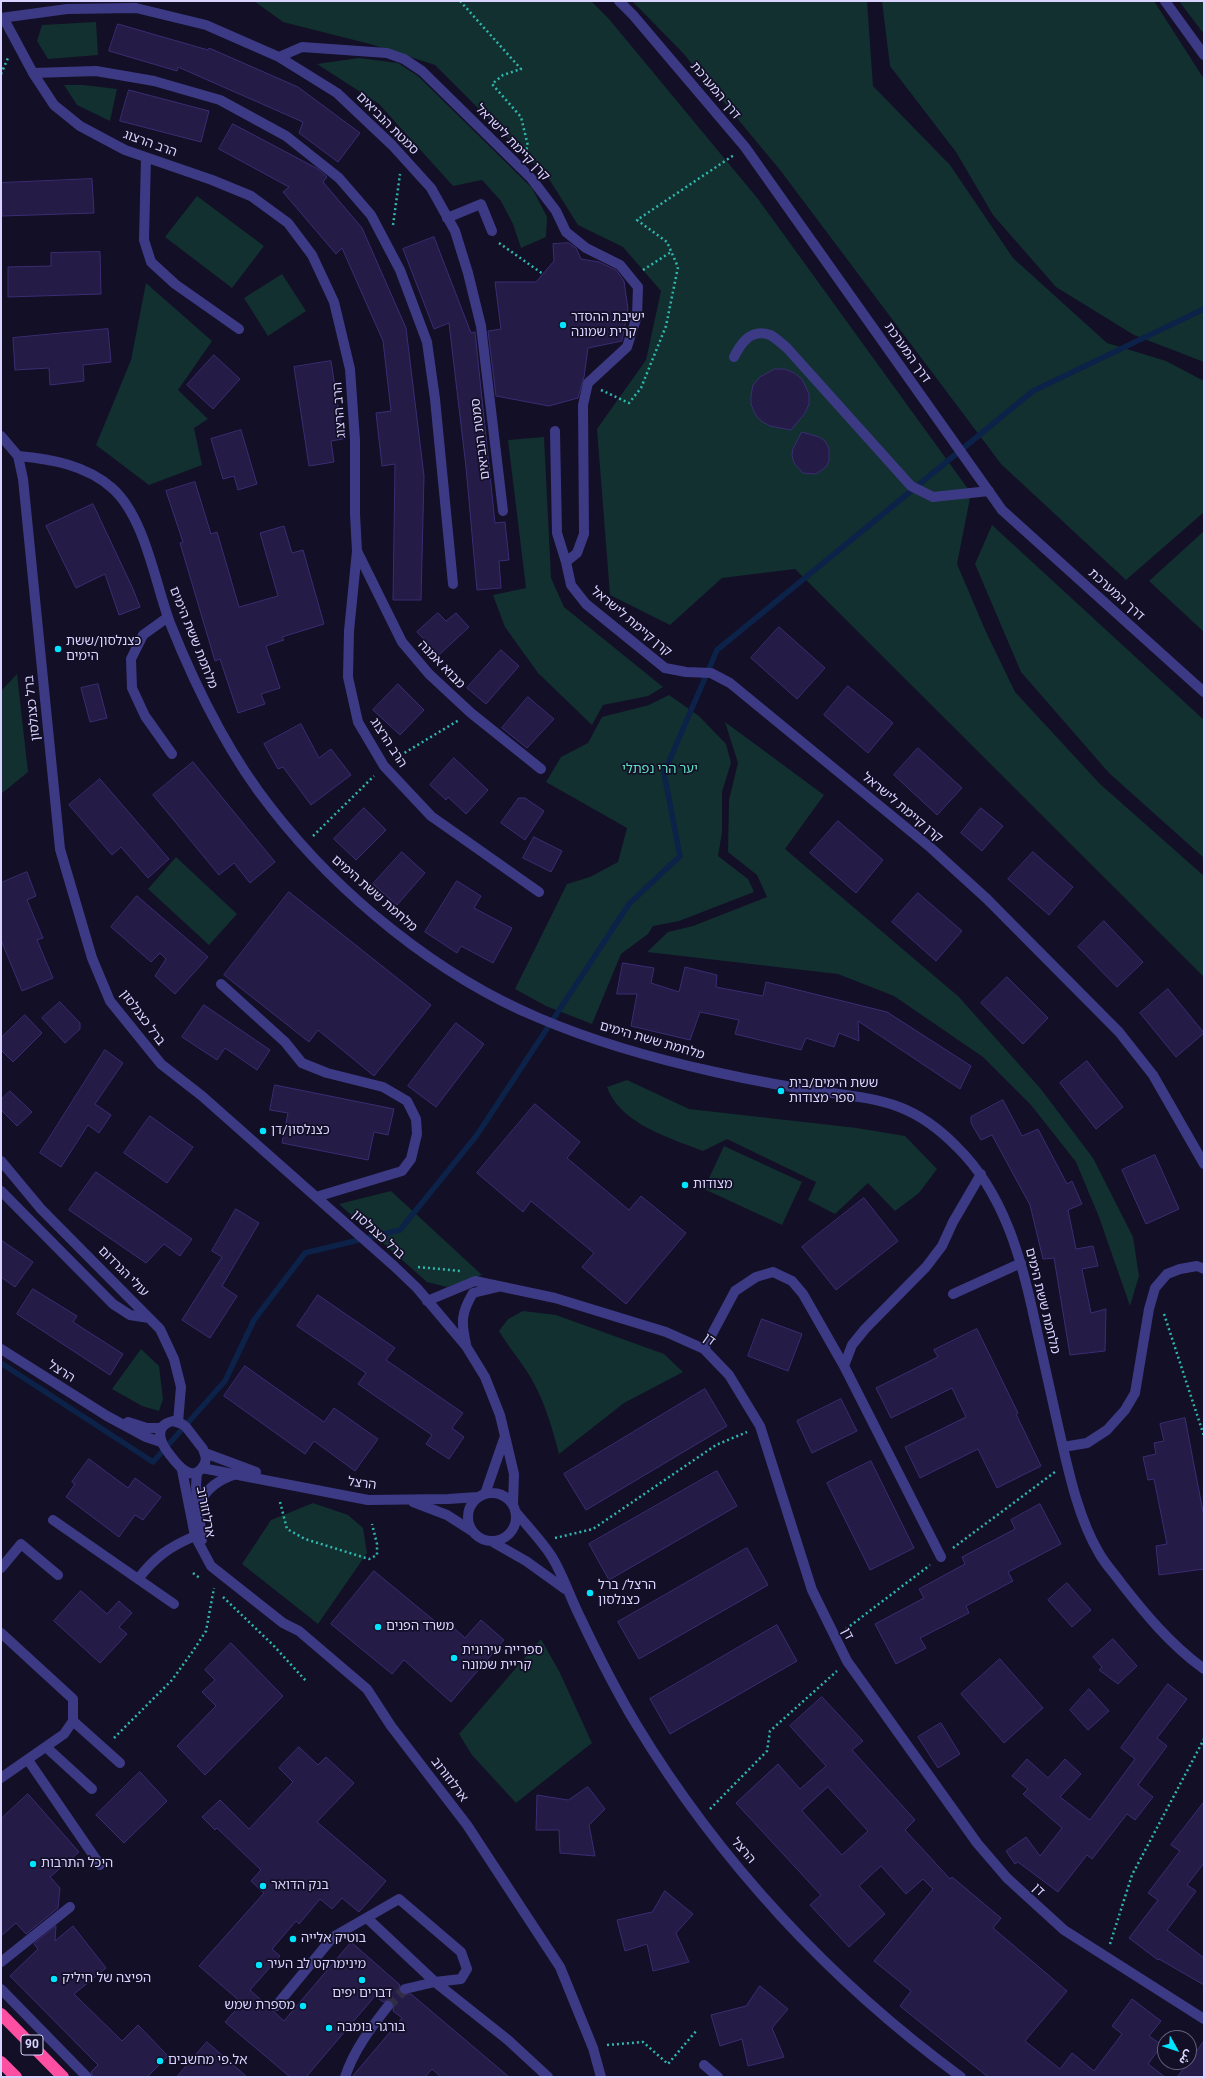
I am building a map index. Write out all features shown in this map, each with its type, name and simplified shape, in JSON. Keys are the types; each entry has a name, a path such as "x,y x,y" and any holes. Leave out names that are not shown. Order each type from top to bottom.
{"highway":[{"name":"90","path":"1,2014 63,2077"},
{"name":"90","path":"1,2062 16,2077"}],"street":[{"name":"דרך המערכת","path":"619,1 633,15 745,148 1002,510 1204,692"},
{"path":"1165,1 1204,55"},
{"name":"סמטת הנביאים","path":"3,19 67,9 136,8 206,25 280,57 337,93 402,156 431,188 455,231 468,273 481,326 503,511"},
{"name":"הרב הרצוג","path":"3,19 33,73 54,105 80,126 125,150 212,180 251,196 288,223 312,255 334,302 350,369 355,440 355,514 357,551 349,631 348,677 358,722 384,766 431,816 539,892"},
{"name":"קרן קיימת לישראל","path":"280,57 302,47 387,53 404,59 422,71 531,178 556,211 566,232 586,248 620,265 638,287 637,316 626,347 588,383 583,405 584,534 577,553 566,562 571,585 586,604 664,668 679,671 712,673 730,684 931,848 986,899 1119,1032 1153,1075 1204,1164"},
{"path":"33,73 96,71 154,81 220,100 286,136 339,178 371,215 400,270 427,342 435,399 453,584"},
{"path":"146,157 144,240 151,262 175,284 239,329"},
{"path":"447,218 481,204 492,231"},
{"path":"734,357 742,342 755,333 770,335 787,348 911,486 933,497 989,491"},
{"path":"555,431 557,534 566,562"},
{"name":"ברל כצנלסון","path":"1,436 18,456 23,479 60,849 92,958 110,1000 161,1064 202,1096 394,1266 466,1346 485,1377 500,1415 504,1439 514,1474 514,1508"},
{"name":"מלחמת ששת הימים","path":"18,456 44,458 68,464 98,478 114,490 124,502 138,527 168,617 188,667 236,758 268,805 302,847 378,918 444,968 535,1017 576,1033 714,1072 821,1092 866,1097 894,1104 915,1113 939,1129 960,1150 980,1174 1009,1229 1021,1263 1063,1447 1080,1510 1099,1553 1164,1636 1204,1669"},
{"name":"מבוא אמנה","path":"357,551 402,642 424,669 471,713 541,769"},
{"path":"168,617 142,635 131,659 132,688 145,716 172,754"},
{"path":"221,984 285,1042 302,1063 327,1073 383,1087 407,1101 416,1119 417,1134 411,1159 402,1171 316,1197"},
{"name":"עולי הגרדום","path":"1,1161 41,1209 160,1329 174,1359 181,1387 178,1422"},
{"path":"844,1366 852,1345 865,1329 926,1267 942,1246 953,1222 980,1174"},
{"path":"1,1191 114,1304 130,1315 150,1318"},
{"path":"953,1294 1021,1263"},
{"path":"1063,1447 1088,1444 1107,1430 1125,1410 1135,1393 1149,1309 1155,1288 1167,1274 1180,1269 1197,1266 1204,1268"},
{"path":"704,1349 735,1291 756,1277 773,1272 792,1281 803,1294 844,1366 941,1557"},
{"path":"427,1301 475,1281"},
{"name":"דן","path":"475,1281 555,1298 666,1332 704,1349 729,1375 760,1426 812,1590 847,1662 982,1849 1032,1903 1064,1930 1105,1958 1204,2019"},
{"name":"דן","path":"466,1346 462,1324 464,1308 473,1293 500,1287"},
{"name":"הרצל","path":"1,1349 107,1416 161,1442"},
{"name":"הרצל","path":"107,1416 146,1428 162,1428"},
{"path":"182,1470 161,1442 160,1435 162,1428 169,1422 178,1422 186,1427 205,1453"},
{"name":"ברל כצנלסון","path":"481,1496 504,1439"},
{"name":"הרצל","path":"205,1453 290,1485"},
{"name":"ארלוזורוב","path":"205,1453 205,1463 200,1470 196,1486 202,1546 206,1558"},
{"name":"הרצל","path":"182,1470 191,1473 200,1470 236,1474 368,1500 407,1500 481,1496"},
{"name":"ארלוזורוב","path":"182,1470 195,1536 206,1558 218,1574 282,1624 299,1631 367,1689 391,1726 467,1825 560,1967 593,2048 600,2077"},
{"path":"198,1505 208,1488 217,1482 236,1474"},
{"path":"501,1495 514,1508 516,1519 510,1533 498,1540 491,1541 477,1536 472,1531 469,1524 469,1510 481,1496 501,1495"},
{"name":"הרצל","path":"407,1500 447,1515 472,1531"},
{"name":"הרצל","path":"514,1508 552,1557 589,1636 635,1722 700,1820 798,1935 854,1990 922,2049 961,2077"},
{"path":"53,1520 174,1604"},
{"path":"138,1579 161,1554 173,1545 195,1536"},
{"name":"הרצל","path":"491,1541 526,1561 568,1591"},
{"path":"1,1568 21,1544 58,1575"},
{"path":"1,1633 73,1699 73,1721 64,1734 1,1778"},
{"path":"73,1721 120,1763"},
{"path":"46,1747 92,1788"},
{"path":"28,1760 100,1865"},
{"path":"276,2006 333,1938 399,1899 461,1952 467,1969 461,1979 435,1982 405,1989"},
{"path":"1,1962 70,1907"},
{"path":"367,1918 435,1982 508,2040 548,2077"},
{"path":"1,1989 87,2077"},
{"path":"345,2077 351,2060 367,2032 388,2006"},
{"path":"704,2065 718,2077"}],"path":[{"path":"460,1 521,69 503,75 492,84 521,117 528,146 518,165"},
{"path":"614,397 629,403 641,388 666,326 678,267 667,242 637,220 745,148"},
{"path":"390,251 402,156"},
{"path":"492,231 496,241 542,274"},
{"path":"638,273 671,252"},
{"path":"394,1266 465,1271 475,1281"},
{"path":"1155,1288 1204,1436"},
{"path":"540,1541 593,1529 716,1445 760,1426"},
{"path":"280,1502 287,1529 305,1539 369,1559 377,1555 377,1544 372,1524"},
{"path":"103,1748 172,1680 193,1651 206,1631 214,1588 273,1645 306,1681"},
{"path":"700,1820 767,1751 770,1731 847,1662"},
{"path":"1105,1958 1132,1875 1204,1740"},
{"path":"602,2045 643,2042 668,2064 697,2030"}],"green space":[{"path":"254,1 591,1 609,19 758,199 971,493 957,564 986,632 1015,692 1100,784 1204,876 1204,977 795,569 722,578 670,625 610,595 597,429 646,360 661,291 623,247 578,225 549,179 435,65 370,44 283,22"},
{"path":"632,1 867,1 873,86 950,165 1013,258 1107,343 1166,361 1204,381 1204,512 1126,580 1001,464 780,170 683,53"},
{"path":"882,1 1154,1 1204,79 1204,362 1134,335 1056,287 993,215 956,152 890,66"},
{"path":"1179,1 1204,1 1204,34"},
{"path":"96,22 98,55 48,59 37,41 42,25"},
{"path":"359,58 398,63 418,76 532,188 547,217 546,237 521,248 513,224 501,201 482,180 453,186 379,104 317,64"},
{"path":"64,85 83,85 117,89 110,121 77,105"},
{"path":"197,196 264,246 232,288 165,237"},
{"path":"282,274 306,311 268,336 244,298"},
{"path":"146,283 212,341 178,390 208,419 194,428 202,465 149,485 96,445 131,360"},
{"path":"544,437 551,578 564,607 663,687 648,696 603,705 592,725 538,673 505,627 493,595 526,588 508,440"},
{"path":"992,525 1204,720 1204,858 1109,773 1021,672 975,564"},
{"path":"1204,531 1204,632 1149,581"},
{"path":"17,674 28,772 1,794 1,691"},
{"name":"יער הרי נפתלי","path":"669,695 699,716 726,744 731,763 722,792 722,832 718,856 748,879 754,892 679,921 653,926 648,934 621,954 592,1024 546,1006 515,989 567,884 590,877 618,862 627,828 546,782 561,757 588,743 602,717 649,705"},
{"path":"725,722 824,795 785,849 959,997 1040,1088 1093,1158 1133,1237 1139,1276 1130,1306 1099,1217 1076,1162 1031,1105 983,1057 894,996 838,974 647,952 668,932 693,926 767,897 757,875 728,852 729,800 738,763"},
{"path":"176,857 237,914 209,945 148,889"},
{"path":"627,1080 689,1109 857,1128 905,1136 937,1169 919,1193 895,1211 868,1183 835,1214 808,1200 816,1182 727,1139 703,1151 662,1135 634,1120 623,1111 614,1100 607,1087"},
{"path":"724,1146 802,1182 782,1225 704,1189"},
{"path":"391,1191 482,1275 447,1287 427,1282 339,1204"},
{"path":"523,1311 556,1315 664,1354 683,1372 624,1403 559,1454 550,1421 542,1400 526,1370 499,1331 508,1319"},
{"path":"141,1349 159,1366 163,1399 159,1411 142,1406 112,1389"},
{"path":"313,1503 348,1515 363,1528 367,1553 318,1624 242,1564 271,1520"},
{"path":"541,1639 560,1673 592,1743 516,1803 472,1755 459,1734"}],"building":[{"path":"118,24 208,50 209,48 298,87 360,133 338,162 299,133 303,122 178,67 177,71 109,51"},
{"path":"129,90 209,111 201,142 120,121"},
{"path":"233,124 318,169 327,177 323,182 362,228 406,328 424,476 421,600 393,600 395,464 382,466 376,413 391,411 383,341 342,248 336,254 283,192 289,187 219,149"},
{"path":"92,179 94,213 2,216 1,183"},
{"path":"434,237 471,333 475,332 495,523 505,522 509,560 499,561 501,588 477,590 466,467 449,323 434,329 403,249"},
{"name":"ישיבת ההסדר קרית שמונה","path":"569,243 576,248 581,259 599,262 616,270 624,281 628,309 622,341 588,348 584,377 578,398 549,406 496,396 488,331 501,329 495,282 536,282 554,261 553,244"},
{"path":"100,252 101,294 8,297 8,267 51,266 51,253"},
{"path":"108,329 111,362 83,365 84,381 50,385 49,368 15,370 13,338"},
{"path":"214,355 240,379 213,409 187,385"},
{"path":"331,361 343,439 331,441 334,462 309,466 294,367"},
{"path":"775,369 785,369 794,373 802,379 809,394 809,404 805,413 791,430 770,426 761,421 755,414 751,404 753,385 760,377"},
{"path":"241,430 257,484 238,490 234,476 223,479 211,439"},
{"path":"802,432 819,437 825,441 829,448 829,461 826,467 816,474 803,473 794,463 792,455 793,449"},
{"path":"195,482 211,534 217,532 239,607 278,596 260,533 284,526 292,553 303,550 324,624 282,637 284,640 266,646 280,688 261,694 265,704 238,713 220,659 215,661 180,543 183,542 166,491"},
{"path":"93,504 140,607 119,615 105,574 76,588 46,526"},
{"path":"438,613 446,621 456,613 469,627 439,655 417,632"},
{"path":"779,627 825,668 797,699 751,658"},
{"path":"501,650 519,666 486,704 467,688"},
{"path":"98,684 107,718 90,722 81,688"},
{"path":"398,684 424,710 400,735 373,710"},
{"path":"848,686 893,723 868,753 824,715"},
{"path":"528,697 554,719 527,748 502,728"},
{"path":"301,724 319,758 331,749 351,775 311,805 283,767 278,769 264,744"},
{"path":"918,748 962,788 937,815 894,775"},
{"path":"454,758 488,790 466,814 448,797 446,800 430,785"},
{"path":"193,762 275,862 250,883 234,863 219,875 153,795"},
{"path":"100,779 169,859 148,878 121,847 112,855 69,805"},
{"path":"519,798 525,798 544,811 525,840 501,823"},
{"path":"364,808 386,830 356,860 334,839"},
{"path":"981,808 1003,826 982,851 961,833"},
{"path":"838,821 883,860 856,893 810,853"},
{"path":"534,837 562,851 551,872 523,858"},
{"path":"402,852 425,873 397,905 373,884"},
{"path":"1033,852 1073,887 1049,915 1008,879"},
{"path":"27,872 36,896 27,900 43,938 37,940 53,978 22,991 1,940 1,883"},
{"path":"457,881 481,896 474,908 512,928 493,963 461,946 457,953 425,932"},
{"path":"289,892 431,1005 374,1076 318,1030 309,1042 224,975"},
{"path":"918,893 962,931 936,961 892,922"},
{"path":"137,896 208,957 175,994 155,976 166,959 160,953 151,962 111,927"},
{"path":"1104,921 1143,962 1117,987 1078,947"},
{"path":"623,963 654,968 651,983 679,992 685,967 717,975 716,987 763,996 766,982 887,1012 971,1066 960,1089 858,1021 859,1041 839,1033 834,1047 806,1038 801,1050 735,1034 739,1020 700,1012 690,1040 631,1026 637,994 617,994"},
{"path":"1007,977 1048,1018 1023,1044 981,1003"},
{"path":"1168,989 1204,1033 1176,1057 1140,1013"},
{"path":"60,1002 80,1023 80,1029 65,1043 42,1018"},
{"path":"204,1005 270,1050 257,1070 225,1048 217,1060 182,1037"},
{"path":"25,1015 42,1033 13,1062 1,1050 1,1038"},
{"path":"456,1023 484,1044 436,1107 408,1086"},
{"path":"105,1050 123,1063 95,1104 111,1115 99,1133 88,1125 61,1167 40,1153"},
{"path":"1087,1061 1123,1107 1096,1129 1060,1083"},
{"path":"275,1085 394,1109 388,1135 374,1132 368,1160 282,1143 288,1113 270,1110"},
{"path":"10,1091 32,1112 17,1126 1,1110 1,1100"},
{"path":"1003,1100 1022,1136 1038,1129 1067,1184 1072,1181 1082,1204 1068,1210 1076,1249 1093,1246 1098,1266 1082,1269 1091,1313 1106,1309 1105,1351 1070,1355 1054,1258 1043,1259 1030,1205 992,1135 981,1140 971,1123 971,1117"},
{"path":"535,1104 580,1142 567,1158 629,1210 641,1196 686,1233 626,1304 582,1267 594,1253 531,1201 523,1212 477,1173"},
{"path":"150,1116 193,1147 167,1183 124,1153"},
{"path":"1155,1155 1179,1209 1146,1224 1122,1170"},
{"path":"96,1172 192,1239 180,1256 164,1244 146,1263 69,1210"},
{"path":"864,1198 898,1241 836,1290 802,1247"},
{"path":"236,1209 259,1223 222,1286 237,1296 210,1338 182,1320 222,1257 212,1251"},
{"path":"1,1240 33,1262 15,1287 1,1277"},
{"path":"33,1289 77,1316 73,1322 123,1354 110,1375 17,1314"},
{"path":"318,1295 395,1348 386,1360 463,1413 452,1428 464,1437 449,1459 426,1444 432,1435 358,1384 366,1373 297,1326"},
{"path":"762,1319 802,1334 788,1371 748,1356"},
{"path":"977,1329 1018,1413 1016,1414 1041,1466 997,1488 978,1449 920,1478 905,1447 966,1417 952,1388 891,1418 876,1388 938,1357 934,1350"},
{"path":"245,1366 324,1422 334,1408 378,1439 355,1471 314,1441 305,1454 224,1396"},
{"path":"705,1389 727,1426 586,1510 564,1474"},
{"path":"841,1399 857,1431 812,1453 797,1421"},
{"path":"1185,1418 1204,1517 1204,1569 1159,1575 1156,1546 1167,1544 1154,1479 1148,1480 1143,1457 1156,1454 1154,1443 1164,1441 1160,1424"},
{"path":"89,1459 128,1488 135,1478 161,1497 143,1520 135,1515 119,1537 66,1497 75,1484 72,1482"},
{"path":"871,1461 914,1548 870,1570 827,1483"},
{"path":"717,1471 737,1506 609,1580 589,1544"},
{"path":"1040,1504 1061,1544 1008,1572 1013,1581 966,1606 969,1613 920,1638 926,1648 896,1664 875,1624 924,1598 919,1589 965,1564 962,1557 1015,1529 1011,1520"},
{"path":"747,1548 768,1585 639,1659 618,1622"},
{"path":"374,1571 448,1632 453,1627 465,1638 481,1620 504,1640 451,1702 404,1660 392,1674 331,1624"},
{"path":"1067,1583 1091,1610 1072,1627 1048,1600"},
{"path":"81,1591 107,1614 119,1601 132,1613 119,1627 127,1634 100,1663 54,1621"},
{"path":"777,1625 797,1661 670,1734 650,1699"},
{"path":"1113,1639 1137,1666 1118,1684 1099,1670 1102,1667 1093,1657"},
{"path":"231,1643 283,1696 205,1775 177,1746 216,1706 202,1692 215,1680 205,1670"},
{"path":"1000,1659 1043,1708 1004,1743 961,1694"},
{"path":"1168,1684 1187,1699 1157,1738 1167,1746 1138,1785 1153,1797 1135,1820 1127,1814 1092,1859 1087,1855 1058,1892 1018,1862 1015,1864 1006,1851 1026,1837 1040,1856 1062,1828 1023,1794 1028,1789 1012,1776 1027,1759 1048,1778 1065,1759 1081,1774 1060,1797 1090,1820 1135,1759 1121,1748"},
{"path":"1089,1689 1109,1711 1088,1730 1070,1710"},
{"path":"822,1697 863,1741 852,1750 915,1820 905,1830 950,1879 952,1877 1001,1918 993,1928 1067,1991 1025,2041 1060,2069 1072,2053 1094,2071 1122,2034 1112,2026 1132,1999 1161,2021 1149,2036 1157,2042 1157,2052 1148,2064 1165,2077 988,2077 900,2006 911,1991 874,1961 933,1889 923,1879 906,1894 881,1866 859,1886 885,1914 849,1947 810,1905 821,1895 736,1803 778,1764 800,1789 826,1766 790,1726","holes":["828,1787 868,1831 842,1855 802,1811"]},
{"path":"941,1723 960,1754 938,1768 918,1737"},
{"path":"299,1747 318,1765 326,1757 354,1783 317,1822 386,1881 359,1912 342,1898 332,1909 320,1899 299,1924 296,1921 272,1949 280,1956 250,1990 284,2021 351,1942 400,1985 399,1990 401,1994 411,1994 509,2077 441,2077 432,2069 425,2077 352,2077 402,2018 393,2011 394,2006 392,2001 388,2000 383,2002 375,1996 306,2077 290,2077 225,2022 242,2003 199,1966 264,1893 251,1881 261,1870 217,1828 215,1830 202,1817 220,1800 249,1829 293,1782 279,1768"},
{"path":"140,1772 167,1801 124,1843 96,1815"},
{"path":"588,1787 605,1809 589,1825 595,1856 560,1853 559,1830 536,1830 537,1795 568,1800"},
{"name":"היכל התרבות","path":"28,1794 79,1852 50,1877 60,1888 58,1908 26,1934 16,1923 1,1936 1,1819"},
{"path":"1204,1802 1204,1863 1187,1885 1196,1891 1167,1930 1204,1958 1204,1985 1159,1959 1158,1960 1129,1938 1158,1900 1148,1893 1180,1851 1171,1845"},
{"path":"665,1891 693,1914 676,1933 689,1962 653,1971 647,1944 625,1951 617,1920 652,1912"},
{"path":"56,1926 55,1941 73,1926 106,1968 74,1994 122,2041 138,2025 168,2056 147,2077 93,2077 91,2072 98,2065 10,1976 38,1949 34,1944"},
{"path":"760,1986 788,2009 772,2028 784,2057 748,2066 742,2039 720,2046 711,2015 746,2006"},
{"path":"1204,2041 1204,2077 1177,2077 1183,2070 1197,2070 1197,2051"},
{"path":"207,2042 247,2077 177,2077"}],"waterway":[{"path":"1,1363 153,1462 225,1381 254,1320 305,1253 400,1230 477,1135 629,904 680,856 664,773 717,650 1033,391 1204,309"}],"tunnel":[{"path":"388,2006 405,1989"}],"place":[{"name":"ישיבת ההסדר קרית שמונה","path":"563,325"},
{"name":"כצנלסון/ששת הימים","path":"58,649"},
{"name":"ששת הימים/בית ספר מצודות","path":"781,1091"},
{"name":"כצנלסון/דן","path":"263,1131"},
{"name":"מצודות","path":"685,1185"},
{"name":"הרצל/ ברל כצנלסון","path":"590,1593"},
{"name":"משרד הפנים","path":"378,1627"},
{"name":"ספרייה עירונית קריית שמונה","path":"454,1658"},
{"name":"היכל התרבות","path":"33,1864"},
{"name":"בנק הדואר","path":"263,1886"},
{"name":"בוטיק אלייה","path":"293,1939"},
{"name":"מינימרקט לב העיר","path":"259,1965"},
{"name":"הפיצה של חיליק","path":"54,1979"},
{"name":"דברים יפים","path":"362,1980"},
{"name":"מספרת שמש","path":"303,2006"},
{"name":"בורגר בומבה","path":"329,2028"},
{"name":"אל.פי מחשבים","path":"160,2061"}]}
